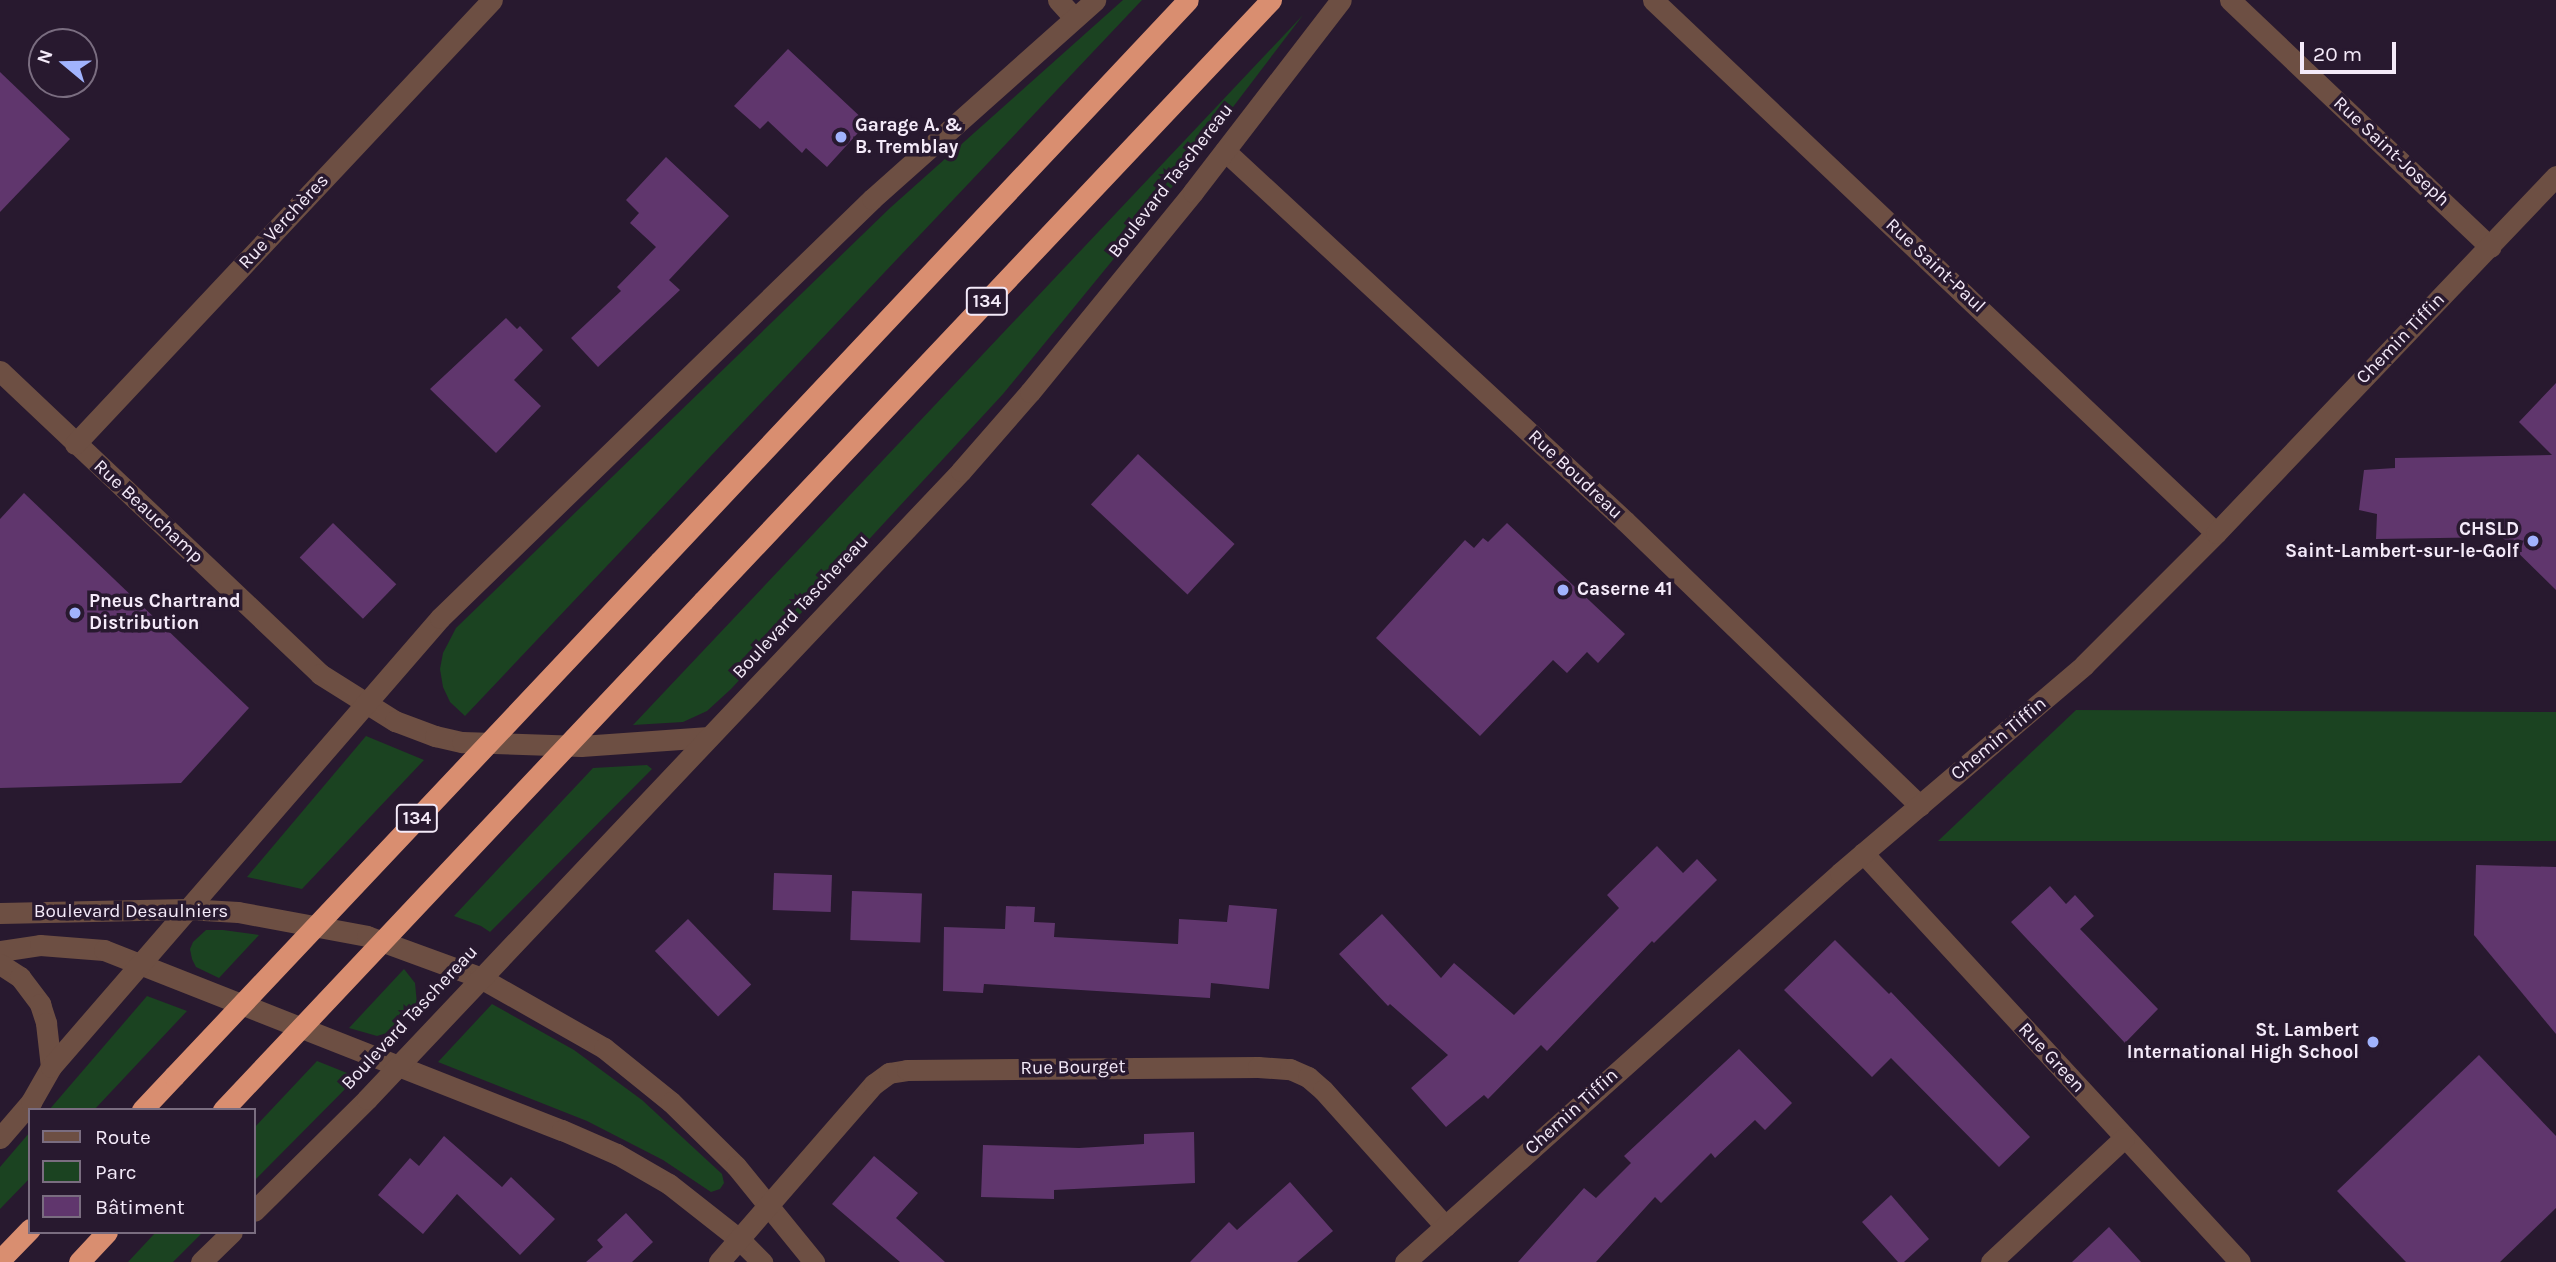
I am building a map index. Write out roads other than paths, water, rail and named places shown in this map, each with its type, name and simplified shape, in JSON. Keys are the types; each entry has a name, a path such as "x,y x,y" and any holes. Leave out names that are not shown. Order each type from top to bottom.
{"highway":[{"name":"134","path":"144,1108 1188,0"},
{"name":"134","path":"225,1108 1271,0"},
{"path":"0,1260 28,1231"},
{"path":"79,1262 105,1234"}],"street":[{"name":"Rue Verchères","path":"75,444 492,0"},
{"path":"1058,0 1074,18"},
{"path":"0,1138 31,1102 51,1067 186,909 363,703 475,583 787,279 952,125 1095,0"},
{"name":"Boulevard Taschereau","path":"256,1209 398,1065 996,432 1225,151 1341,0"},
{"name":"Rue Saint-Paul","path":"1653,0 2216,533"},
{"name":"Rue Saint-Joseph","path":"2230,0 2490,247"},
{"name":"Rue Boudreau","path":"1225,151 1625,521 1920,806"},
{"name":"Chemin Tiffin","path":"1405,1262 1863,853 2073,675 2216,533 2556,176"},
{"name":"Rue Beauchamp","path":"0,371 320,674 363,703 413,728 462,742 581,746 709,737"},
{"name":"Rue Green","path":"1863,853 2240,1262"},
{"name":"Boulevard Desaulniers","path":"0,913 186,909 238,912 332,927 398,945 479,977 571,1028 621,1061 692,1120 768,1205 814,1262"},
{"name":"Boulevard Desaulniers","path":"0,951 25,945 77,946 104,950 617,1154 669,1184 739,1239 762,1262"},
{"path":"0,964 20,977 40,1004 48,1036 51,1067"},
{"name":"Rue Bourget","path":"719,1262 874,1084 898,1070 1275,1067 1299,1073 1316,1083 1445,1226"},
{"path":"1992,1262 2124,1138"},
{"path":"201,1262 230,1234"}],"place":[{"name":"Garage A. & B. Tremblay","path":"841,137"},
{"name":"CHSLD Saint-Lambert-sur-le-Golf","path":"2533,541"},
{"name":"Caserne 41","path":"1563,590"},
{"name":"Pneus Chartrand Distribution","path":"75,613"},
{"name":"St. Lambert International High School","path":"2373,1042"}]}
